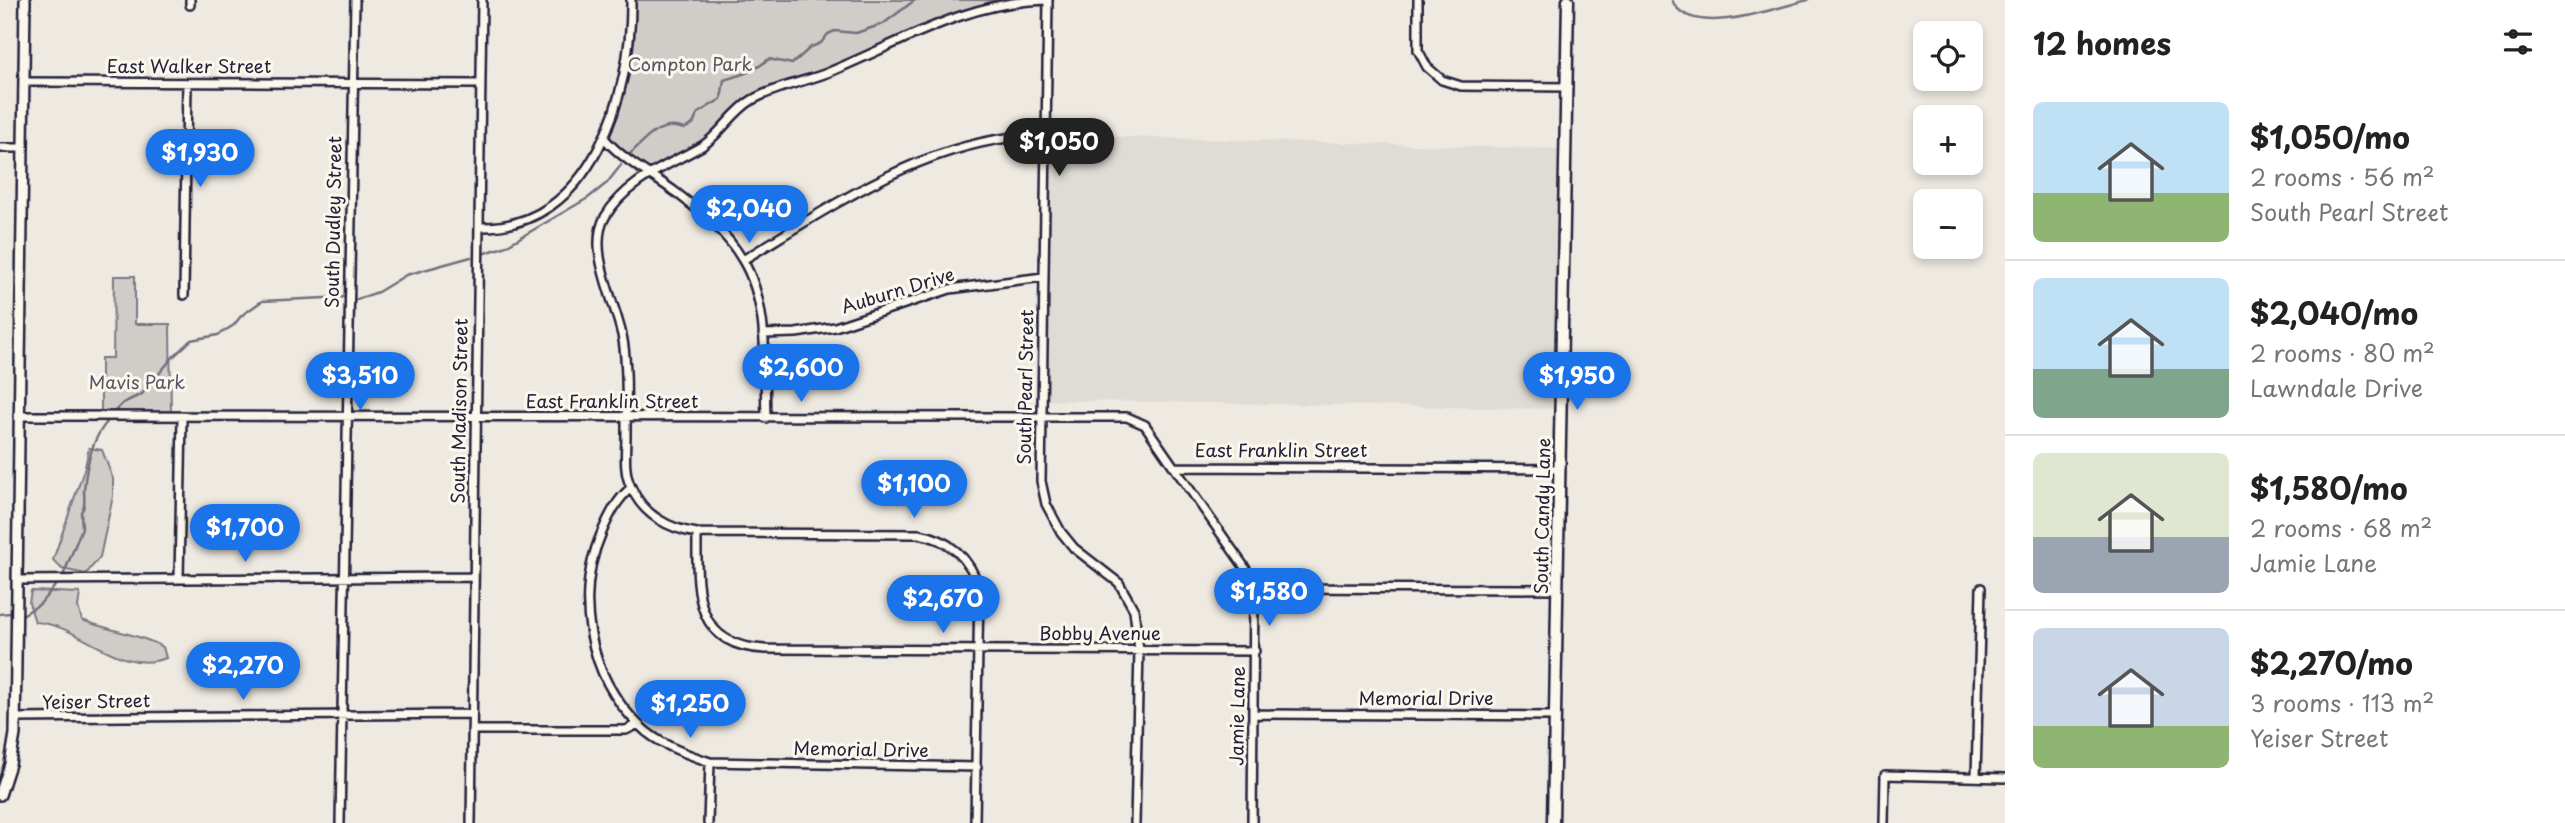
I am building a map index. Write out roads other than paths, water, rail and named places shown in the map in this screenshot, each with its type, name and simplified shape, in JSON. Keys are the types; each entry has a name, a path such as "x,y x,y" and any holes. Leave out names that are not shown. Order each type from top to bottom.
{"main road":[{"name":"South Candy Lane","path":"1553,823 1569,0"}],"street":[{"path":"0,795 10,764 15,718 18,416 26,82 25,0"},
{"name":"South Dudley Street","path":"340,823 355,0"},
{"name":"South Madison Street","path":"471,823 482,0"},
{"path":"479,227 510,225 530,219 548,208 569,189 605,139 623,82 631,0"},
{"path":"975,823 979,588 965,559 939,539 919,534 697,533 662,522 643,507 626,474 623,342 599,256 598,239 607,214 649,173 705,143 741,107 760,96 828,72 972,10 1003,3 1047,0"},
{"name":"South Pearl Street","path":"1047,0 1040,468 1043,492 1051,515 1074,548 1106,571 1125,592 1134,610 1139,650 1135,823"},
{"path":"1418,0 1418,50 1427,67 1443,80 1461,86 1568,87"},
{"name":"East Walker Street","path":"26,82 480,84"},
{"path":"184,295 187,83"},
{"path":"743,260 855,194 931,156 991,139 1046,135"},
{"path":"605,139 623,158 649,173 714,225 743,260 758,302 763,334 766,418"},
{"path":"0,148 24,148"},
{"name":"Auburn Drive","path":"763,334 796,333 835,327 950,289 1043,277"},
{"name":"East Franklin Street","path":"18,416 1132,418 1145,425 1174,467 1560,469"},
{"path":"179,579 182,417"},
{"name":"Jamie Lane","path":"1174,467 1248,572 1254,588 1252,823"},
{"name":"Memorial Drive","path":"631,488 618,500 599,539 589,573 587,604 590,633 597,656 619,701 638,724 670,746 710,762 976,767"},
{"name":"Bobby Avenue","path":"697,533 698,600 708,620 733,642 765,649 1255,650"},
{"path":"17,580 473,577"},
{"path":"1254,588 1557,589"},
{"path":"1976,777 1981,588"},
{"name":"Yeiser Street","path":"15,718 472,714"},
{"name":"Memorial Drive","path":"1255,714 1555,716"},
{"path":"472,730 626,730 638,724"},
{"path":"708,823 710,762"},
{"path":"1884,823 1885,775 2005,778"}],"waterway":[{"path":"630,154 654,132 668,127 684,129 693,124 698,113 721,99 724,80 748,72 769,59 792,64 811,47 821,43 828,34 835,31 856,33 883,24 915,0"},
{"path":"1672,0 1681,12 1696,18 1714,20 1756,14 1808,0"},
{"path":"485,253 504,247 588,198 607,183 621,165"},
{"path":"355,300 378,292 406,275 471,257"},
{"path":"116,410 123,403 142,394 191,340 218,335 262,301 346,297"},
{"path":"63,576 82,528 81,512 88,463 98,436 108,421"},
{"path":"24,614 40,604 55,586"},
{"path":"0,614 10,613"}],"park label":[{"name":"Compton Park","path":"690,65"},
{"name":"Mavis Park","path":"137,383"}]}
